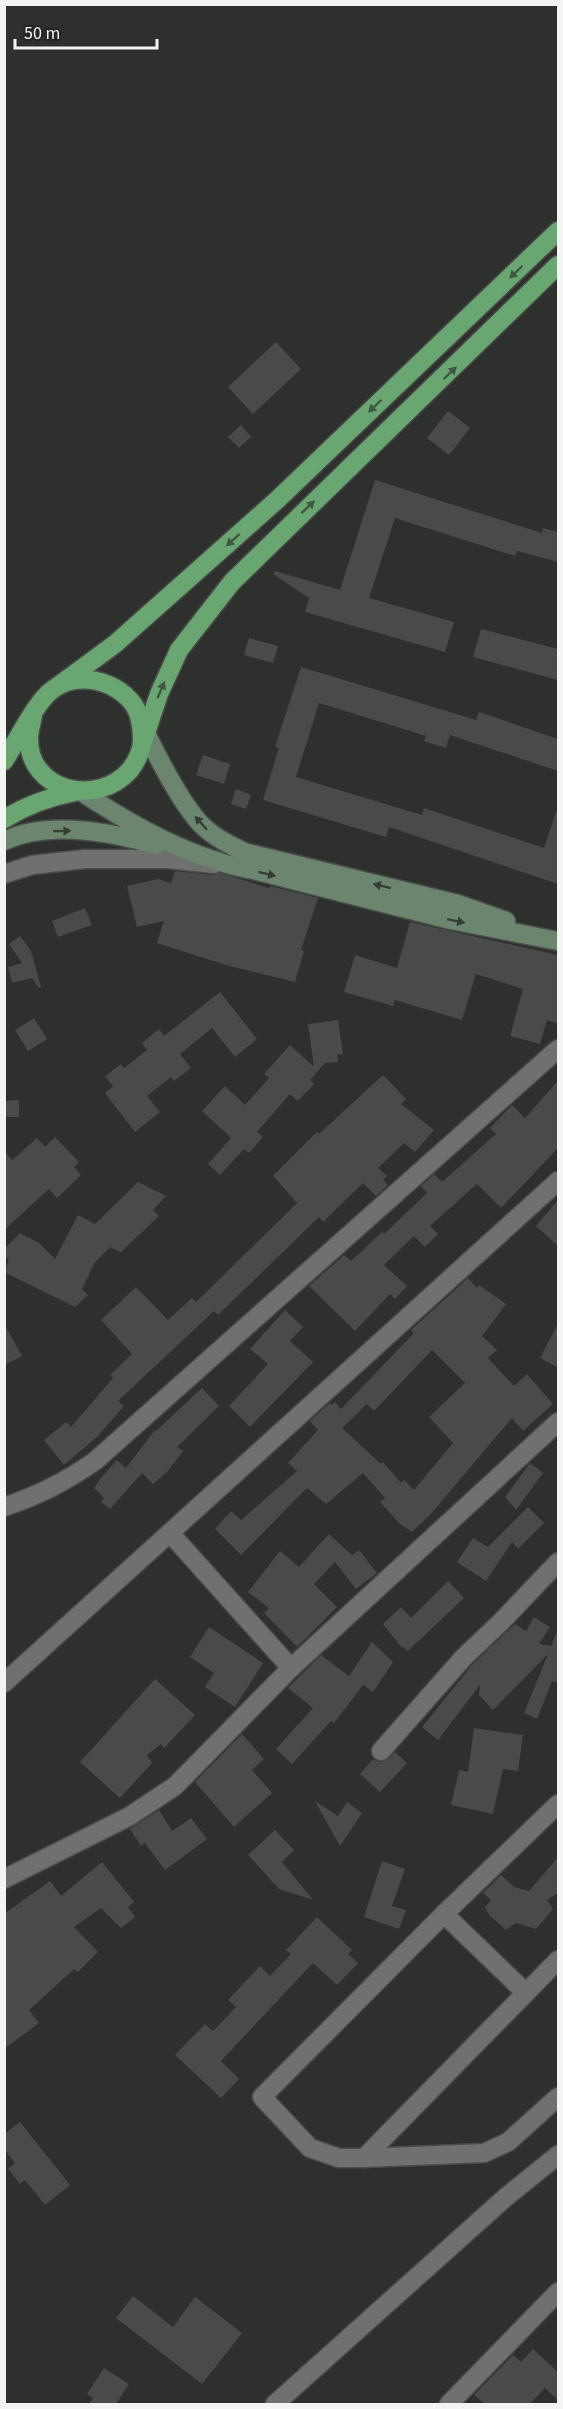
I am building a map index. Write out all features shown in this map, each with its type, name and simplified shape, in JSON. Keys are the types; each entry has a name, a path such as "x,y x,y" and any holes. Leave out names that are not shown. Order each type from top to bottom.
{"highway":[{"path":"4,761 43,698 115,644 277,500 558,231"},
{"path":"4,819 22,808 49,797 80,791 96,791 122,778 135,763 143,735 179,650 232,582 558,265"},
{"path":"58,686 77,679 97,680 122,692 135,707 143,735"},
{"path":"33,715 29,739 34,758 42,772 57,785 80,791"}],"main road":[{"path":"143,735 185,804 204,828 222,841 244,852 458,904 558,940"},
{"path":"80,791 131,824 224,865"},
{"path":"4,841 14,836 41,832 104,832 224,865 254,870 450,920 558,940"}],"street":[{"path":"4,874 32,865 85,859 168,859 224,865"},
{"path":"4,1507 41,1494 72,1478 94,1461 558,1049"},
{"path":"4,1683 558,1181"},
{"path":"4,1879 130,1816 175,1786 291,1668 558,1422"},
{"path":"170,1533 291,1668"},
{"path":"381,1751 464,1657 558,1562"},
{"path":"558,1804 444,1914 262,2097 310,2148 339,2158 484,2153 508,2142 558,2097"},
{"path":"444,1914 526,1993"},
{"path":"364,2158 558,1960"},
{"path":"275,2404 506,2197 558,2155"},
{"path":"449,2404 558,2292"}],"building":[{"path":"276,342 301,369 253,414 228,387"},
{"path":"448,411 470,428 449,455 427,438"},
{"path":"241,425 251,437 239,448 228,437"},
{"path":"375,480 542,533 543,528 558,532 558,562 517,551 515,556 395,518 369,598 454,622 445,652 305,612 309,598 273,574 275,571 340,590"},
{"path":"481,629 558,649 558,680 473,657"},
{"path":"249,638 278,646 273,663 244,655"},
{"path":"301,667 476,720 479,712 558,739 558,771 450,735 446,748 424,741 426,736 319,703 296,777 422,815 424,808 544,848 556,812 558,813 558,884 389,827 386,837 263,800 279,748 275,747"},
{"path":"203,755 230,764 224,784 196,775"},
{"path":"236,789 251,795 246,809 231,804"},
{"path":"175,871 213,875 220,873 269,888 270,886 318,898 301,950 304,951 295,982 226,965 157,943 164,921 137,927 127,886 158,879 171,883"},
{"path":"85,908 92,925 58,937 52,921"},
{"path":"410,922 558,955 558,1024 547,1020 540,1044 510,1036 523,989 476,974 462,1020 395,1000 393,1006 344,992 355,955 397,968"},
{"path":"20,936 31,951 41,987 39,988 32,978 12,983 8,967 22,963 9,944"},
{"path":"220,992 257,1039 235,1057 212,1028 180,1054 191,1068 174,1081 171,1077 147,1096 160,1112 135,1132 105,1093 113,1086 105,1076 121,1064 124,1068 147,1050 142,1043 159,1029 164,1036"},
{"path":"34,1018 47,1039 28,1051 15,1030"},
{"path":"338,1020 343,1054 337,1055 338,1062 325,1063 310,1080 314,1084 298,1101 290,1094 257,1132 263,1137 249,1153 244,1149 220,1175 208,1164 231,1138 202,1111 225,1086 245,1105 269,1078 264,1074 290,1045 314,1067 308,1024"},
{"path":"383,1075 406,1099 401,1104 434,1130 415,1152 404,1143 378,1168 387,1176 383,1180 388,1185 376,1196 363,1183 323,1222 319,1217 218,1315 214,1311 118,1401 124,1406 97,1437 64,1465 44,1440 66,1422 71,1427 113,1378 110,1375 132,1354 101,1320 136,1287 168,1320 192,1298 196,1302 297,1203 273,1176 317,1132 319,1134"},
{"path":"558,1081 558,1148 501,1208 477,1184 430,1226 438,1234 425,1247 414,1236 384,1265 407,1286 395,1299 390,1294 355,1331 309,1286 344,1255 351,1261 382,1232 384,1234 427,1193 421,1186 434,1174 442,1182 496,1134 490,1128 512,1105 525,1118"},
{"path":"19,1100 19,1117 4,1117 4,1101"},
{"path":"55,1137 79,1162 74,1167 81,1175 57,1198 49,1189 4,1230 4,1151 12,1160 37,1138 45,1147"},
{"path":"138,1182 166,1196 153,1210 159,1216 121,1252 110,1247 95,1262 82,1289 88,1295 75,1307 4,1272 9,1260 4,1255 4,1249 20,1233 39,1243 55,1259 78,1215 95,1224"},
{"path":"558,1200 558,1246 536,1226"},
{"path":"468,1278 477,1288 479,1285 506,1304 482,1336 497,1350 488,1358 514,1386 527,1374 553,1404 523,1431 512,1418 430,1515 412,1532 400,1524 380,1502 385,1498 363,1473 326,1504 307,1488 241,1555 215,1529 231,1511 241,1520 297,1471 288,1463 318,1430 310,1421 330,1403 332,1405 335,1402 341,1409 414,1333 411,1330","holes":["432,1350 465,1383 429,1417 453,1443 414,1490 404,1480 401,1483 383,1462 381,1464 342,1428 367,1404 374,1411"]},
{"path":"285,1310 303,1327 290,1341 313,1362 250,1427 229,1406 268,1364 250,1349"},
{"path":"4,1324 22,1356 4,1365"},
{"path":"558,1324 558,1368 540,1358"},
{"path":"202,1388 219,1406 177,1447 183,1451 168,1471 153,1484 142,1473 110,1509 101,1502 104,1498 94,1488 100,1479 117,1460 126,1468 155,1430"},
{"path":"530,1463 543,1473 516,1510 505,1497"},
{"path":"528,1507 544,1523 518,1549 512,1542 486,1581 457,1562 473,1538 488,1547"},
{"path":"329,1534 352,1555 359,1550 377,1573 356,1589 335,1562 314,1584 337,1607 297,1647 264,1613 269,1608 248,1592 280,1551 299,1567"},
{"path":"448,1581 464,1598 408,1651 402,1648 383,1624 401,1607 411,1618"},
{"path":"534,1617 550,1627 539,1644 551,1646 558,1629 558,1682 552,1681 537,1719 524,1713 548,1654 493,1710 479,1695 480,1685 438,1740 422,1727 472,1665 515,1624 526,1631"},
{"path":"209,1627 263,1663 235,1707 205,1687 214,1673 190,1657"},
{"path":"372,1642 393,1662 373,1692 363,1685 334,1723 331,1721 292,1764 276,1749 313,1708 288,1688 321,1655 349,1676"},
{"path":"155,1679 195,1715 164,1748 161,1744 147,1755 152,1763 120,1798 80,1762"},
{"path":"474,1728 523,1735 518,1771 503,1769 493,1814 451,1805 459,1770 468,1772"},
{"path":"242,1734 264,1759 252,1770 272,1793 234,1827 195,1782"},
{"path":"395,1752 407,1763 380,1792 360,1774 373,1759 379,1762 385,1761"},
{"path":"315,1801 338,1816 347,1802 362,1813 340,1846"},
{"path":"159,1810 172,1831 191,1818 207,1839 165,1870 145,1843 141,1846 130,1829"},
{"path":"275,1830 294,1850 282,1862 313,1900 279,1889 248,1855"},
{"path":"558,1857 558,1893 547,1900 553,1909 536,1929 516,1923 506,1930 490,1916 485,1907 491,1900 483,1893 501,1875 514,1887 529,1891"},
{"path":"382,1861 405,1869 392,1906 406,1910 399,1929 364,1917"},
{"path":"102,1862 134,1902 128,1907 135,1917 121,1928 101,1908 74,1927 98,1952 78,1972 74,1969 29,2010 39,2023 4,2049 4,1914 50,1881 61,1896"},
{"path":"317,1917 352,1950 348,1954 358,1963 337,1985 313,1963 221,2061 239,2079 221,2098 175,2055 205,2024 213,2031 236,2007 228,2000 260,1966 270,1976 291,1954 286,1950"},
{"path":"20,2122 70,2185 45,2205 25,2180 20,2184 8,2169 15,2163 4,2149 4,2134"},
{"path":"133,2296 173,2327 195,2297 242,2333 202,2384 116,2318"},
{"path":"533,2349 558,2372 558,2400 545,2388 530,2404 485,2404 474,2395 513,2355 521,2362"},
{"path":"104,2368 129,2384 116,2404 89,2404 93,2398 87,2394"}]}
